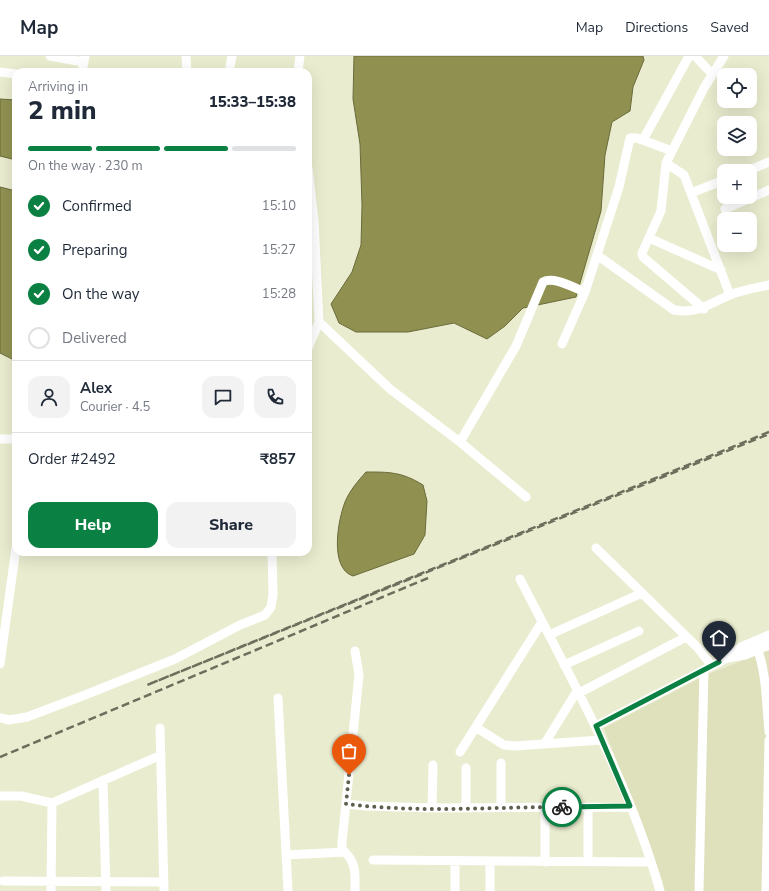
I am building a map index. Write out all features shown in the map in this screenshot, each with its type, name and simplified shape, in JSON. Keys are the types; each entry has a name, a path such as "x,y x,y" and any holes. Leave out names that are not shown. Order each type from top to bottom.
{"street":[{"path":"50,56 84,67"},
{"path":"186,56 187,68"},
{"path":"230,68 232,56"},
{"path":"298,68 300,56"},
{"path":"644,140 689,56"},
{"path":"695,56 712,74"},
{"path":"704,309 642,256 661,211 666,162 712,74 724,56"},
{"path":"0,72 12,74"},
{"path":"562,344 584,292 597,255 619,187 629,141 633,137 672,151"},
{"path":"666,162 684,175 730,295"},
{"path":"757,167 769,162"},
{"path":"692,194 717,183"},
{"path":"725,208 769,190"},
{"path":"312,204 319,322 312,339"},
{"path":"649,238 721,270"},
{"path":"597,255 674,310 687,312 704,309 730,295 769,285"},
{"path":"460,442 516,346 543,282 547,280 555,281 584,292"},
{"path":"319,322 390,389 460,442 526,497"},
{"path":"0,439 12,438"},
{"path":"596,548 686,637 708,668 699,891"},
{"path":"0,664 15,556"},
{"path":"0,718 9,720 27,717 78,698 175,659 240,625 265,615 271,608 273,595 272,556"},
{"path":"520,578 596,726 630,806 660,891"},
{"path":"549,635 642,593"},
{"path":"460,752 477,728 542,622"},
{"path":"564,665 639,631"},
{"path":"756,645 769,635"},
{"path":"545,743 578,692 686,637"},
{"path":"756,645 765,683 769,732"},
{"path":"596,726 727,658 741,647 769,645"},
{"path":"355,651 359,675 342,842 342,849 350,856 354,864 355,891"},
{"path":"278,698 288,891"},
{"path":"3,881 51,881 106,886 164,886 160,728"},
{"path":"477,728 504,745 515,746 601,740"},
{"path":"766,891 769,740"},
{"path":"0,796 21,796 52,803 161,755"},
{"path":"500,807 501,763"},
{"path":"432,808 433,765"},
{"path":"466,768 466,808"},
{"path":"103,780 106,886"},
{"path":"51,891 52,803"},
{"path":"346,804 432,808 630,806"},
{"path":"545,807 545,862"},
{"path":"588,807 588,862"},
{"path":"286,855 346,852"},
{"path":"373,860 455,862 651,862"},
{"path":"455,862 455,891"},
{"path":"490,862 490,891"}],"shaded area":[{"path":"354,56 643,56 644,60 633,87 630,111 612,122 605,155 601,211 576,297 523,308 505,326 487,339 454,323 408,332 356,332 339,323 331,304 352,272 361,245 362,205 360,144 353,99"},
{"path":"0,99 12,100 12,159 0,156"},
{"path":"0,187 12,190 12,359 0,353"},
{"path":"366,472 382,472 402,475 409,477 423,485 427,501 425,535 414,554 353,576 345,571 341,564 337,543 338,531 345,502 354,486"},
{"path":"769,650 769,891 664,891 663,882 604,728 704,676"}],"railway":[{"path":"769,432 147,685 769,434"},
{"path":"0,757 428,578"}],"way so far":[{"path":"349,775 346,804 432,808 562,807"}],"route":[{"path":"562,807 630,806 596,726 719,662"}]}
